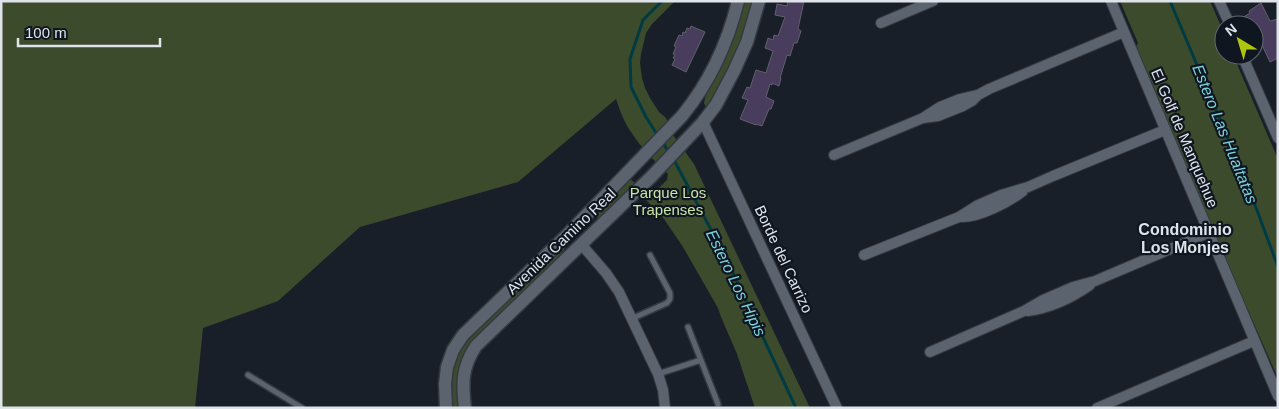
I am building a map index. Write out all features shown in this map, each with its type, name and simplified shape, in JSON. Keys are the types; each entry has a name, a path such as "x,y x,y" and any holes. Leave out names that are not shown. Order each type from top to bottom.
{"main road":[{"path":"703,122 700,109 704,84 726,38 738,1"},
{"name":"Avenida Camino Real","path":"465,408 464,373 468,360 476,346 651,177 703,122 716,105 734,71 747,42 759,1"},
{"name":"Avenida Camino Real","path":"446,408 445,376 449,358 457,342 588,214 676,123 704,84"},
{"path":"588,214 594,227 592,234"}],"street":[{"path":"881,23 933,1"},
{"name":"El Golf de Manquehue","path":"1111,1 1278,396"},
{"path":"1223,3 1227,15"},
{"path":"834,155 923,118 938,116 963,106 978,95 1001,84 1124,32"},
{"path":"1246,65 1278,138"},
{"name":"Borde del Carrizo","path":"703,122 837,408"},
{"path":"864,255 959,217 972,208 993,198 1028,187 1165,130"},
{"path":"930,352 1024,312 1040,309 1066,298 1080,292 1095,281 1208,233"},
{"path":"581,244 611,279 658,374 663,390 665,408"},
{"path":"1097,408 1254,341"}],"lane":[{"path":"631,319 666,303 670,299 670,294 650,255"},
{"path":"688,327 718,404"},
{"path":"658,374 700,360"},
{"path":"248,375 302,408"}],"green space":[{"name":"Parque Los Trapenses","path":"1,1 675,1 652,24 646,33 640,63 645,88 659,112 666,118 673,135 694,164 810,408 755,408 737,354 718,308 683,247 664,219 646,200 667,180 668,174 635,138 624,120 616,99 518,182 360,227 278,301 203,328 195,408 1,408"},
{"path":"744,1 753,1 746,29 735,57 706,108 704,103 706,94"},
{"path":"1120,1 1210,1 1216,15 1214,15 1214,65 1237,65 1278,159 1278,378 1176,147 1136,47 1138,43"},
{"path":"629,178 636,184 599,219 594,215"},
{"path":"588,221 589,223 568,244 553,265 459,371 457,384 460,408 452,408 452,372 466,340"}],"building":[{"path":"788,1 804,1 798,29 801,31 797,43 794,43 790,56 787,55 779,86 770,84 766,97 774,101 771,109 769,109 762,126 756,125 740,119 748,100 742,98 747,87 750,88 756,70 766,73 773,51 765,48 768,38 773,40 774,35 778,36 785,17 775,15 777,4 787,6"},
{"path":"1261,3 1270,21 1278,19 1278,58 1270,62 1264,49 1264,15 1247,15 1250,13 1249,11"},
{"path":"691,26 705,32 686,72 672,65 675,59 673,54 679,35 682,36 683,32 685,33 687,28 690,29"}],"waterway":[{"name":"Estero Los Hipis","path":"658,136 631,87 630,59 643,20 662,1"},
{"name":"Estero Las Hualtatas","path":"1170,1 1248,186 1278,267"},
{"name":"Estero Los Hipis","path":"662,141 669,153"},
{"name":"Estero Los Hipis","path":"673,158 726,258 796,408"}],"district":[{"name":"Condominio Los Monjes","path":"1185,238"}]}
